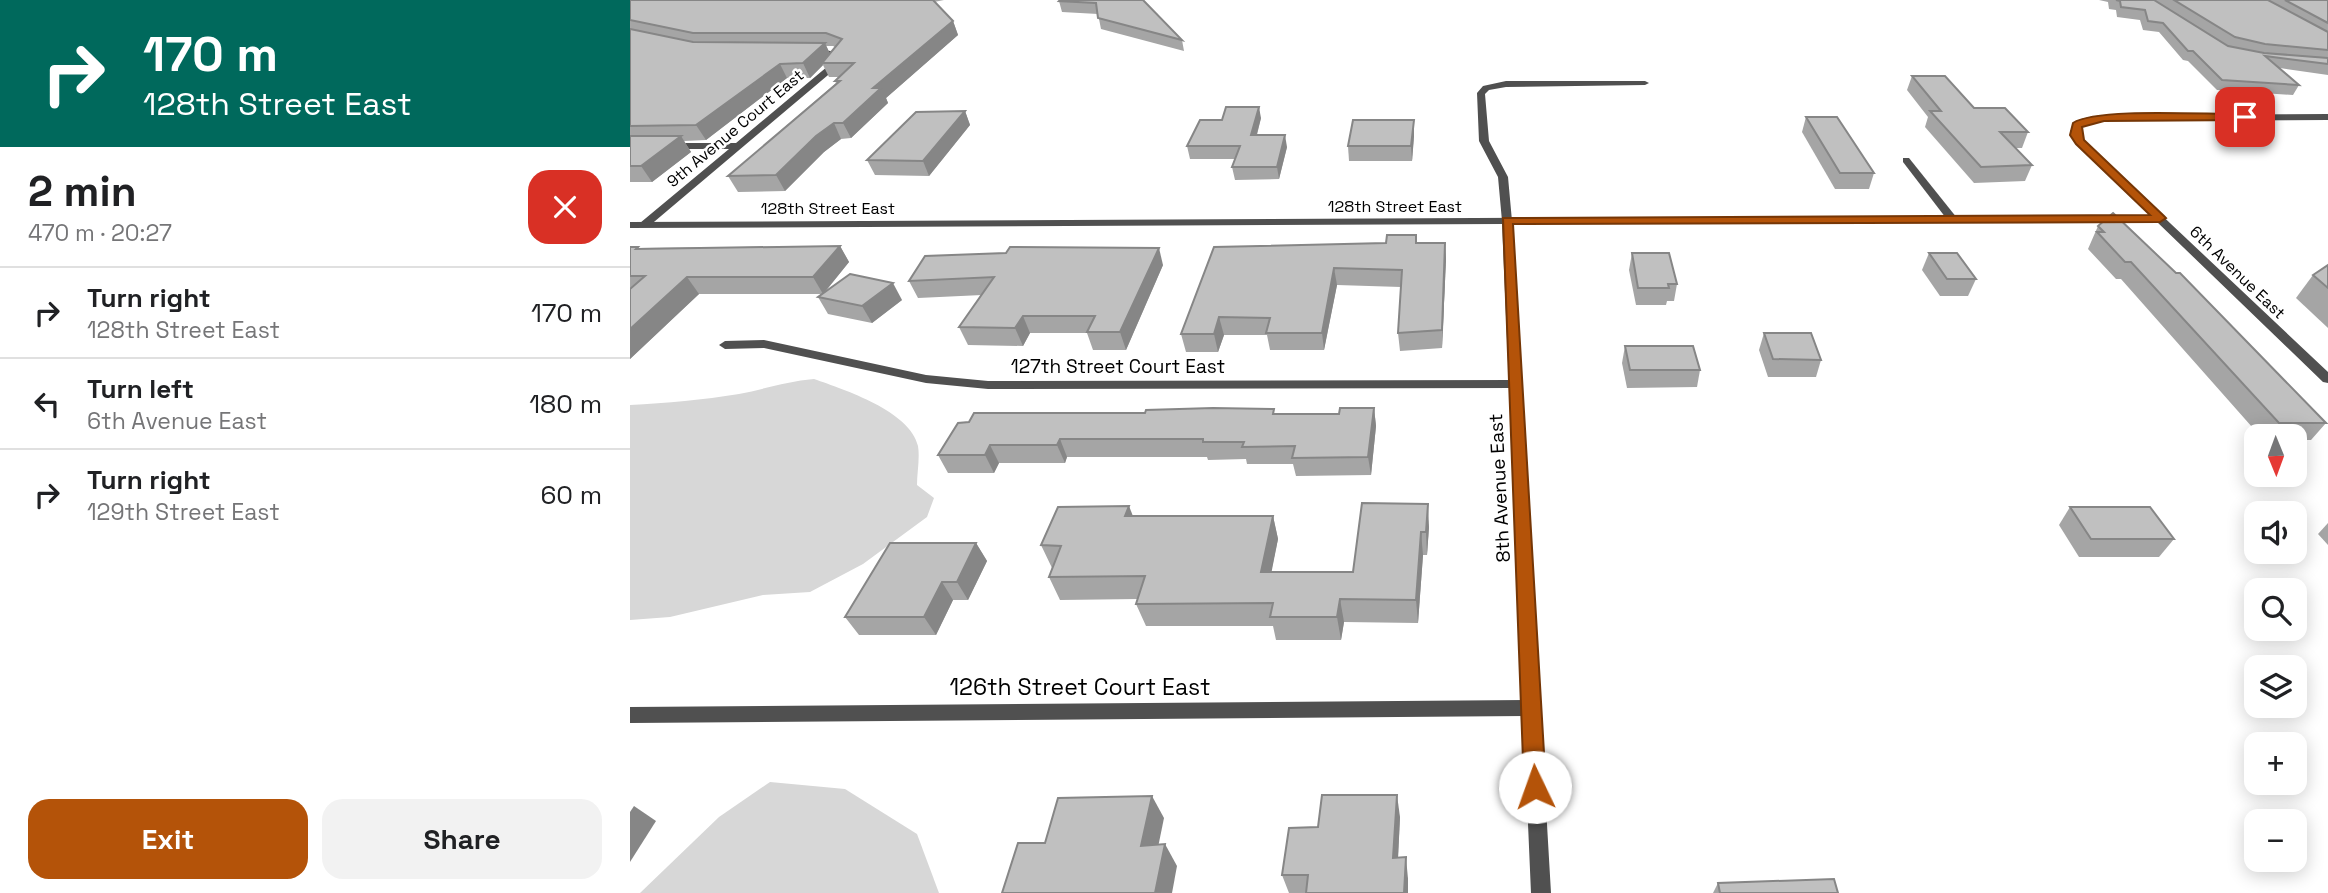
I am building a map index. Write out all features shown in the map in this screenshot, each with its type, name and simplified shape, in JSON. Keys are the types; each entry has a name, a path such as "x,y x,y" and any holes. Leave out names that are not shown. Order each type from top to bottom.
{"street":[{"name":"9th Avenue Court East","path":"644,225 840,58 840,52 806,51"},
{"name":"8th Avenue East","path":"1541,893 1507,221 1503,177 1484,141 1481,93 1486,88 1506,84 1645,83"},
{"name":"6th Avenue East","path":"2328,117 2104,118 2084,121 2077,125 2076,135 2080,142 2328,379"},
{"path":"630,146 737,146"},
{"path":"1906,160 1953,220"},
{"name":"128th Street East","path":"630,225 2160,218"},
{"name":"127th Street Court East","path":"726,345 764,344 926,379 988,385 1516,384"},
{"name":"126th Street Court East","path":"630,715 1531,708"}],"shaded area":[{"path":"814,379 890,412 913,434 919,451 917,485 934,498 927,517 863,564 810,592 763,595 670,617 630,620 630,405 725,396"},
{"path":"770,782 845,789 917,834 939,893 640,893 719,817"}],"building":[{"path":"630,0 933,0 953,21 873,88 881,88 843,123 834,123 816,136 776,175 728,176 840,81 835,81 854,63 822,63 842,39 826,33 693,33 630,20"},
{"path":"1060,0 1143,0 1182,40 1098,18 1096,3"},
{"path":"2116,0 2154,0 2228,46 2264,53 2328,58 2328,64 2265,56 2299,85 2222,80 2193,51 2188,51 2163,23 2148,21 2145,10 2121,7 2120,1"},
{"path":"2174,0 2268,0 2328,32 2328,50 2265,44 2235,37"},
{"path":"2285,0 2328,0 2328,23"},
{"path":"630,29 693,42 825,43 803,63 780,64 696,125 630,126"},
{"path":"1912,76 1945,76 1974,108 2005,108 2028,132 2000,132 2032,165 1981,167 1930,111 1941,111"},
{"path":"1226,107 1259,107 1251,135 1285,135 1277,167 1232,167 1240,146 1187,146 1200,120 1222,120"},
{"path":"965,111 923,161 867,160 916,112"},
{"path":"1806,117 1837,117 1874,173 1840,173"},
{"path":"1353,120 1414,120 1411,146 1348,146"},
{"path":"630,136 681,136 641,166 630,166"},
{"path":"2113,213 2176,273 2180,273 2326,423 2279,423 2131,262 2125,262 2097,232 2104,232 2098,226"},
{"path":"1387,235 1416,235 1416,243 1445,243 1442,330 1398,333 1402,270 1334,268 1322,333 1266,333 1270,318 1219,317 1214,334 1181,334 1214,247 1386,243"},
{"path":"840,246 813,277 687,277 630,329 630,289 645,276 630,276 630,247"},
{"path":"1010,247 1159,248 1120,332 1087,332 1095,316 1023,316 1015,328 959,327 994,277 909,281 925,256 1006,253"},
{"path":"1632,253 1669,253 1677,284 1668,284 1669,288 1638,288"},
{"path":"1929,253 1957,253 1976,279 1947,279"},
{"path":"2328,265 2328,288 2313,275"},
{"path":"850,274 893,283 862,306 818,297"},
{"path":"1764,333 1811,333 1821,360 1773,359"},
{"path":"1625,346 1693,346 1700,370 1630,370"},
{"path":"1340,408 1374,408 1368,457 1292,458 1295,446 1242,447 1244,442 1203,442 1203,439 1060,439 1057,445 990,445 985,455 938,455 958,423 969,422 974,413 1145,413 1146,410 1274,409 1273,414 1339,414"},
{"path":"1362,503 1428,504 1426,532 1421,532 1416,600 1340,599 1337,617 1270,617 1273,603 1136,604 1145,576 1049,577 1061,546 1041,545 1058,507 1129,506 1125,516 1273,516 1261,572 1353,572"},
{"path":"2070,507 2150,507 2174,539 2091,539"},
{"path":"890,543 976,543 957,582 942,582 924,617 845,617"},
{"path":"1322,795 1397,795 1393,858 1406,857 1404,893 1306,893 1308,875 1282,875 1289,828 1318,827"},
{"path":"1152,796 1141,846 1165,844 1155,893 1002,893 1018,843 1045,843 1058,798"},
{"path":"1834,879 1838,893 1720,893 1718,883"}],"route":[{"path":"1535,787 1507,221 2160,218 2080,142 2075,131 2077,125 2084,121 2104,118 2245,117"}]}
